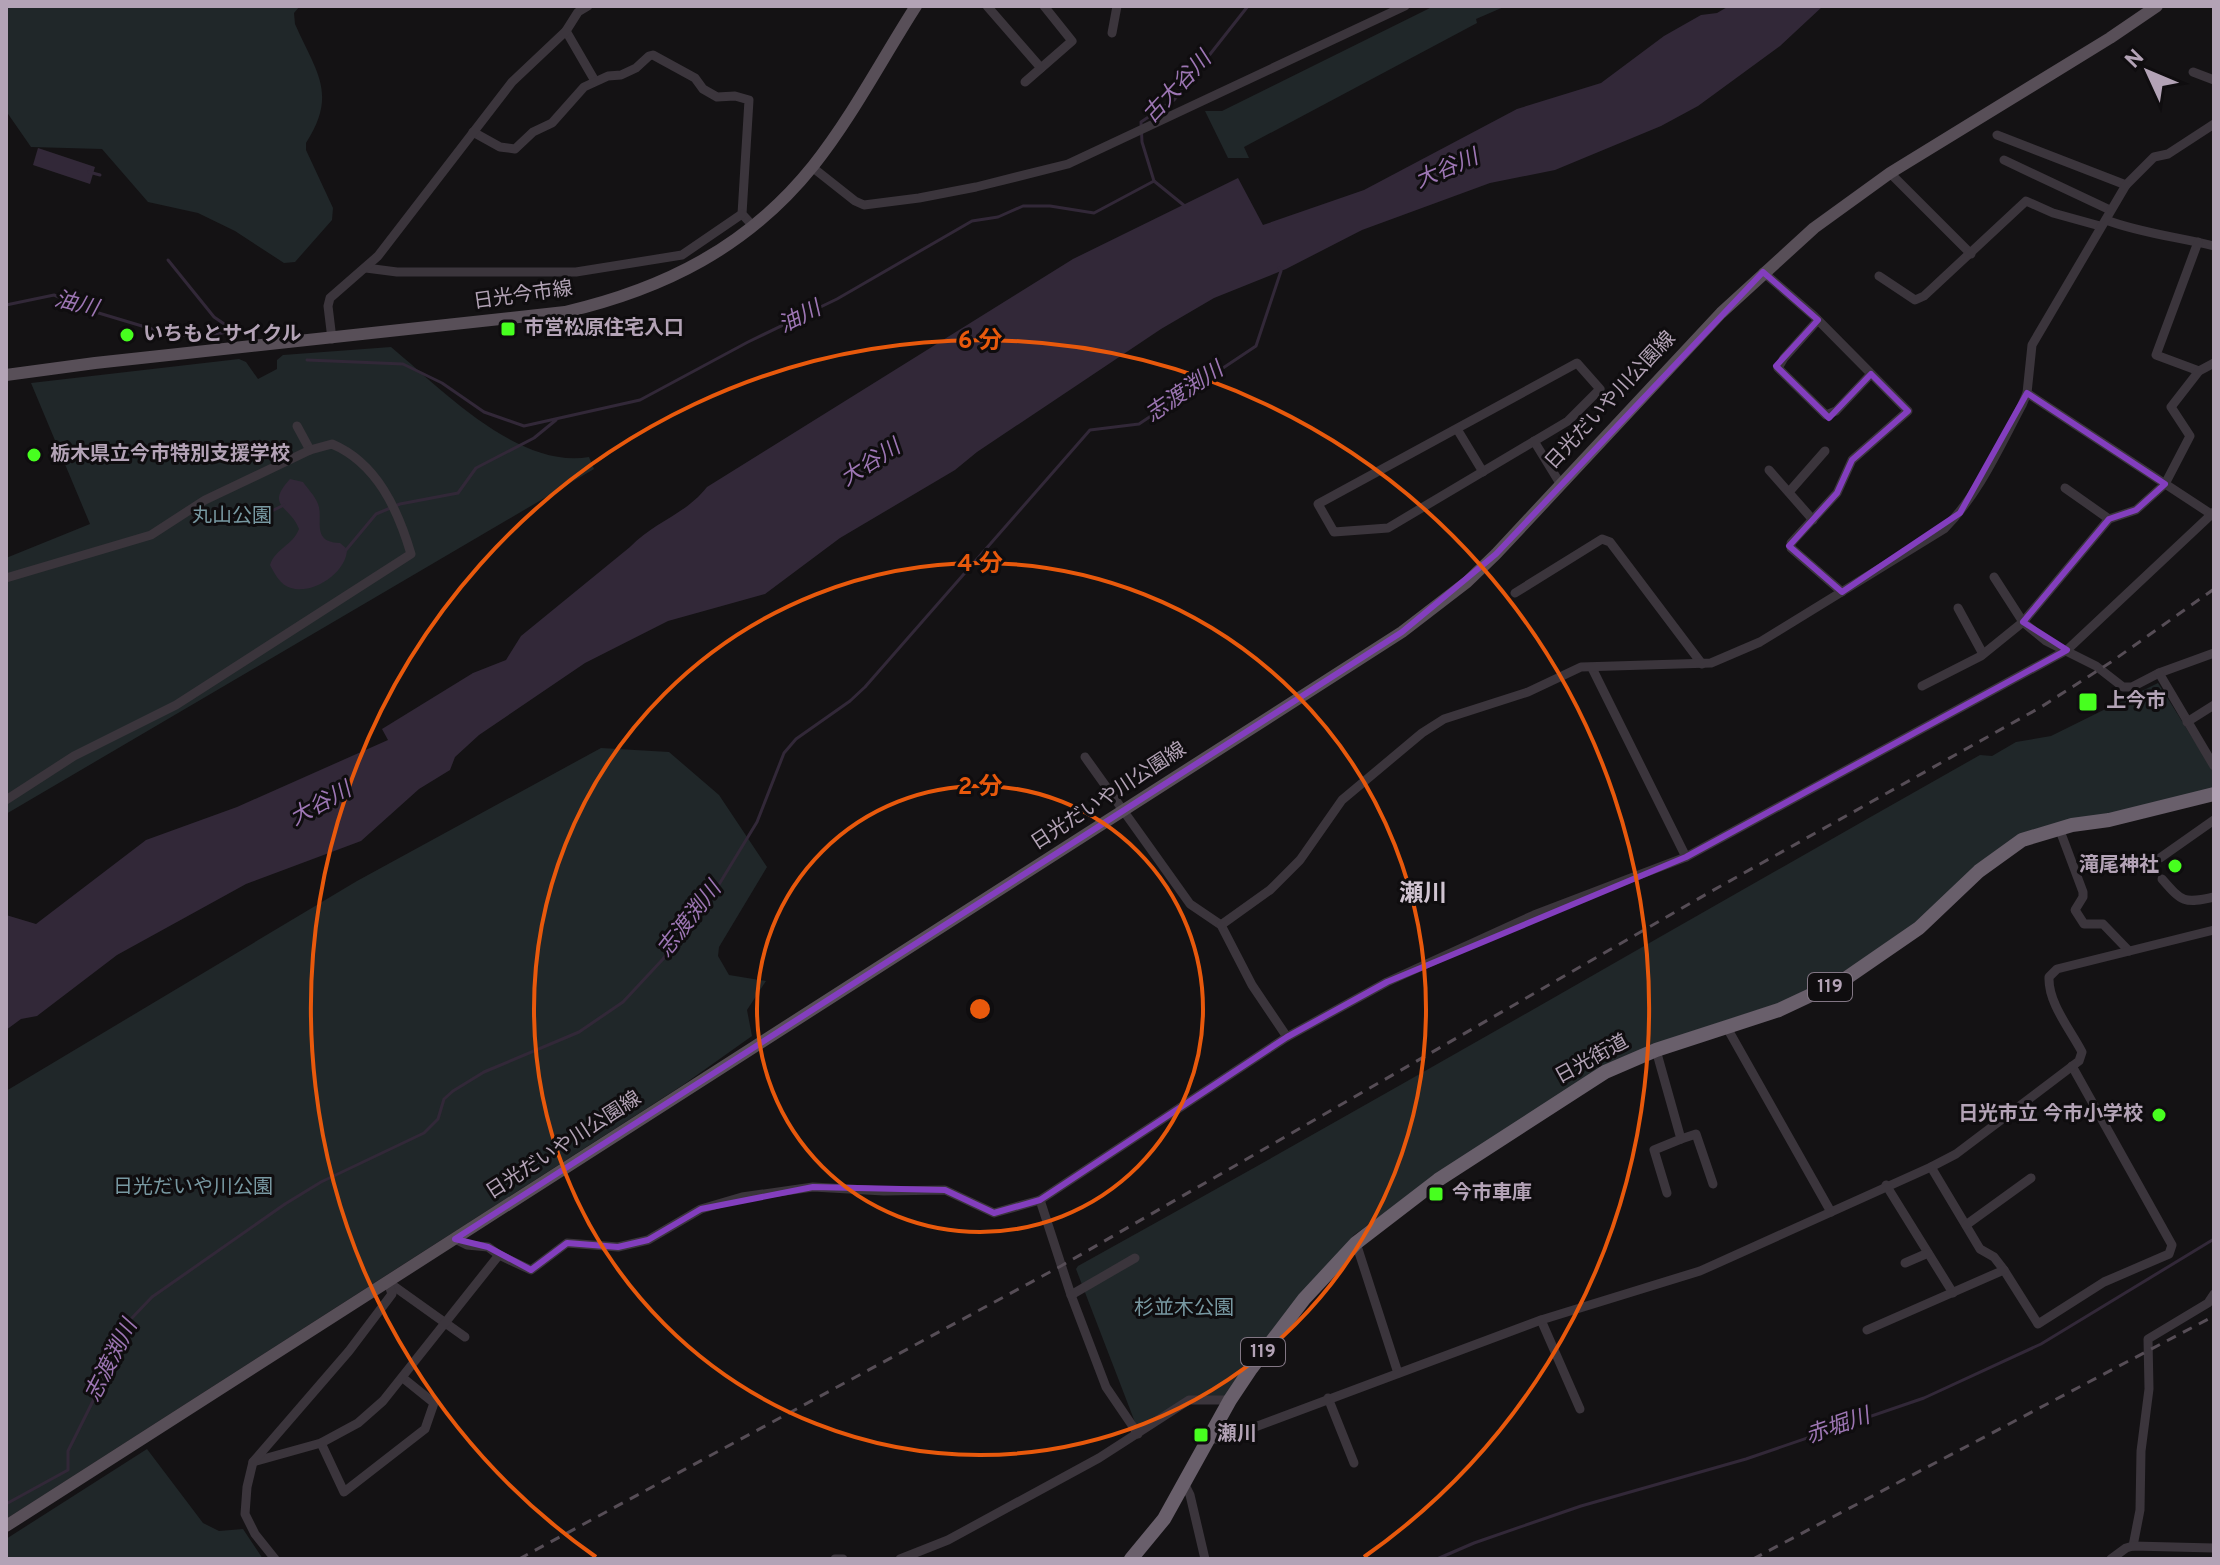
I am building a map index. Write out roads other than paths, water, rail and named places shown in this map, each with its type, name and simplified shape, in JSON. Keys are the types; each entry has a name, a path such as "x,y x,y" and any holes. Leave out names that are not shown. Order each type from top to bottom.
{"highway":[{"name":"日光街道","path":"1131,1559 1164,1519 1230,1400 1289,1319 1356,1243 1438,1180 1586,1083 1656,1050 1779,1010 1845,979 1919,928 1999,854 2022,840 2059,828 2109,820 2214,794"}],"main road":[{"name":"日光今市線","path":"6,375 565,312 648,288 680,274 753,226 812,167 916,6"},
{"name":"日光だいや川公園線","path":"6,1526 1376,650 1482,568 1721,313 1814,228 1890,173 2157,6"}],"street":[{"path":"332,339 330,298 366,268 403,225 512,82 566,31 578,12 588,6"},
{"path":"987,6 1041,68"},
{"path":"1025,82 1072,41 1044,6"},
{"path":"1112,33 1117,6"},
{"path":"812,167 864,205 976,187 1068,164 1405,6"},
{"path":"566,31 595,81"},
{"path":"473,132 500,147 515,149 533,132 552,123 584,87 621,75 653,55 695,78 703,89 717,97 735,96 749,100 742,214 753,226"},
{"path":"2193,72 2214,80"},
{"path":"1221,925 1270,890 1300,860 1342,800 1422,733 1444,719 1528,692 1581,667 1711,663 1760,642 1944,529 1960,513 1986,474 2027,393 2032,345 2126,185 2154,157 2168,154 2214,124"},
{"path":"1997,135 2126,185"},
{"path":"2004,160 2105,219 2132,230 2214,246"},
{"path":"1890,173 1971,254"},
{"path":"1879,276 1915,300 1924,296 2026,201 2053,213 2105,219"},
{"path":"366,268 397,272 576,272 682,255 742,214"},
{"path":"2198,242 2156,355 2199,371"},
{"path":"1763,272 1818,320 1908,411 1852,460 1837,493 1791,543 1791,548 1842,592"},
{"path":"1818,320 1778,368 1826,415 1836,411 1871,374"},
{"path":"1577,363 1600,389 1568,421 1534,441 1388,528 1334,532 1318,504 1577,363"},
{"path":"1922,686 1983,654 2023,622 2109,519 2136,510 2165,484 2190,436 2171,407 2199,371 2214,363"},
{"path":"455,1239 467,1245 488,1247 531,1270 567,1243 618,1247 648,1240 701,1209 742,1197 813,1187 945,1190 994,1213 1040,1200 1287,1037 1387,982 1534,915 1686,857 2067,650 2213,514 2027,393"},
{"path":"297,426 310,450"},
{"path":"1457,429 1483,472"},
{"path":"1534,441 1561,485"},
{"path":"6,578 151,535 205,500 310,450 332,444 365,465 393,506 411,554 176,705 84,751 6,800"},
{"path":"1789,492 1825,451"},
{"path":"1769,470 1813,520"},
{"path":"2065,488 2109,519"},
{"path":"1515,593 1602,539 1610,542 1702,664"},
{"path":"1994,577 2023,622 2046,641 2067,650 2123,687 2132,687 2159,673 2214,653"},
{"path":"1958,608 1983,654"},
{"path":"1592,668 1686,857"},
{"path":"2159,673 2214,766"},
{"path":"2187,722 2214,705"},
{"path":"1085,757 1190,904 1221,925 1252,985 1287,1037"},
{"path":"2160,858 2214,820"},
{"path":"2059,828 2083,892 2075,910 2080,921 2084,924 2103,924 2129,951"},
{"path":"2162,879 2183,901 2214,897"},
{"path":"1209,1439 1223,1439 1541,1320 1700,1271 1931,1167 1956,1154 2079,1061 2082,1052 2048,986 2049,977 2057,969 2214,930"},
{"path":"1726,1026 1831,1212"},
{"path":"1656,1050 1681,1139"},
{"path":"1931,1167 1980,1249 1994,1257 2038,1324 2104,1282 2169,1254 2172,1245 2072,1066"},
{"path":"1667,1193 1654,1150 1696,1134 1713,1184"},
{"path":"1966,1225 2031,1178"},
{"path":"1886,1185 1953,1293"},
{"path":"1040,1200 1106,1387 1138,1434"},
{"path":"1356,1243 1398,1373"},
{"path":"1905,1263 1928,1253"},
{"path":"253,1462 321,1443 358,1423 403,1378 499,1255"},
{"path":"1071,1295 1135,1258"},
{"path":"1867,1330 2004,1270"},
{"path":"388,1282 465,1337"},
{"path":"275,1559 255,1534 245,1514 253,1462 349,1351 392,1294 388,1282"},
{"path":"2133,1546 2140,1510 2141,1451 2149,1389 2148,1339 2208,1303 2214,1294"},
{"path":"1541,1320 1580,1409"},
{"path":"321,1443 344,1492 425,1429 434,1403 403,1378"},
{"path":"1328,1398 1354,1463"},
{"path":"900,1559 948,1540 1099,1458 1189,1400 1230,1400"},
{"path":"1184,1483 1190,1495 1205,1559"},
{"path":"2111,1559 2133,1546 2214,1548"},
{"path":"835,1559 843,1559"}],"water":[{"name":"大谷川","path":"1729,6 1823,6 1780,46 1698,106 1661,126 1555,170 1490,183 1362,230 1286,269 1214,298 1161,329 977,452 955,470 840,538 765,594 668,621 585,663 479,735 455,757 450,770 419,789 361,841 246,884 117,955 37,1016 21,1019 6,1030 6,915 36,924 146,840 237,807 388,740 382,729 473,673 506,660 521,636 640,538 689,505 707,487 1073,259 1238,178 1263,225 1364,190 1517,109 1601,83 1664,36 1701,15 1717,13"},
{"path":"38,148 95,167 90,184 33,165"},
{"path":"290,479 303,482 315,498 321,534 325,539 340,543 347,549 335,574 309,588 287,587 270,565 299,529 279,501 279,495"}],"waterway":[{"name":"古大谷川","path":"1154,181 1142,142 1141,122 1174,100 1248,6"},
{"path":"89,172 100,175"},
{"name":"油川","path":"1154,181 1186,207"},
{"name":"油川","path":"307,360 403,364 442,383 484,412 524,426 640,400 837,299 972,221 998,217 1023,206 1050,206 1094,213 1154,181"},
{"path":"168,260 214,317 233,330"},
{"name":"志渡渕川","path":"6,1504 68,1470 68,1451 130,1320 152,1297 321,1182 424,1133 438,1119 444,1099 453,1091 484,1072 579,1032 623,1002 663,959 715,891 757,822 784,753 796,739 865,687 1090,430 1139,424 1256,346 1281,271 1279,268"},
{"name":"油川","path":"6,305 54,295 92,311 172,335 211,336 233,330 238,333"},
{"path":"346,550 376,514 400,504 458,493 476,468 534,438 556,420"},
{"path":"216,508 247,523 284,505"},
{"name":"赤堀川","path":"1437,1559 1581,1506 1746,1459 1924,1398 2041,1344 2214,1239"}],"railway":[{"path":"519,1559 1061,1266 1710,892 2041,707 2214,589"},
{"path":"1753,1559 2214,1316"}],"place":[{"name":"市営松原住宅入口","path":"508,329"},
{"name":"いちもとサイクル","path":"127,335"},
{"name":"栃木県立今市特別支援学校","path":"34,455"},
{"name":"上今市","path":"2088,702"},
{"name":"滝尾神社","path":"2175,866"},
{"name":"日光市立 今市小学校","path":"2159,1115"},
{"name":"今市車庫","path":"1436,1194"},
{"name":"瀬川","path":"1201,1435"}],"district":[{"name":"瀬川","path":"1423,895"}],"park label":[{"name":"丸山公園","path":"232,517"},
{"name":"日光だいや川公園","path":"193,1188"},
{"name":"杉並木公園","path":"1184,1309"}]}
